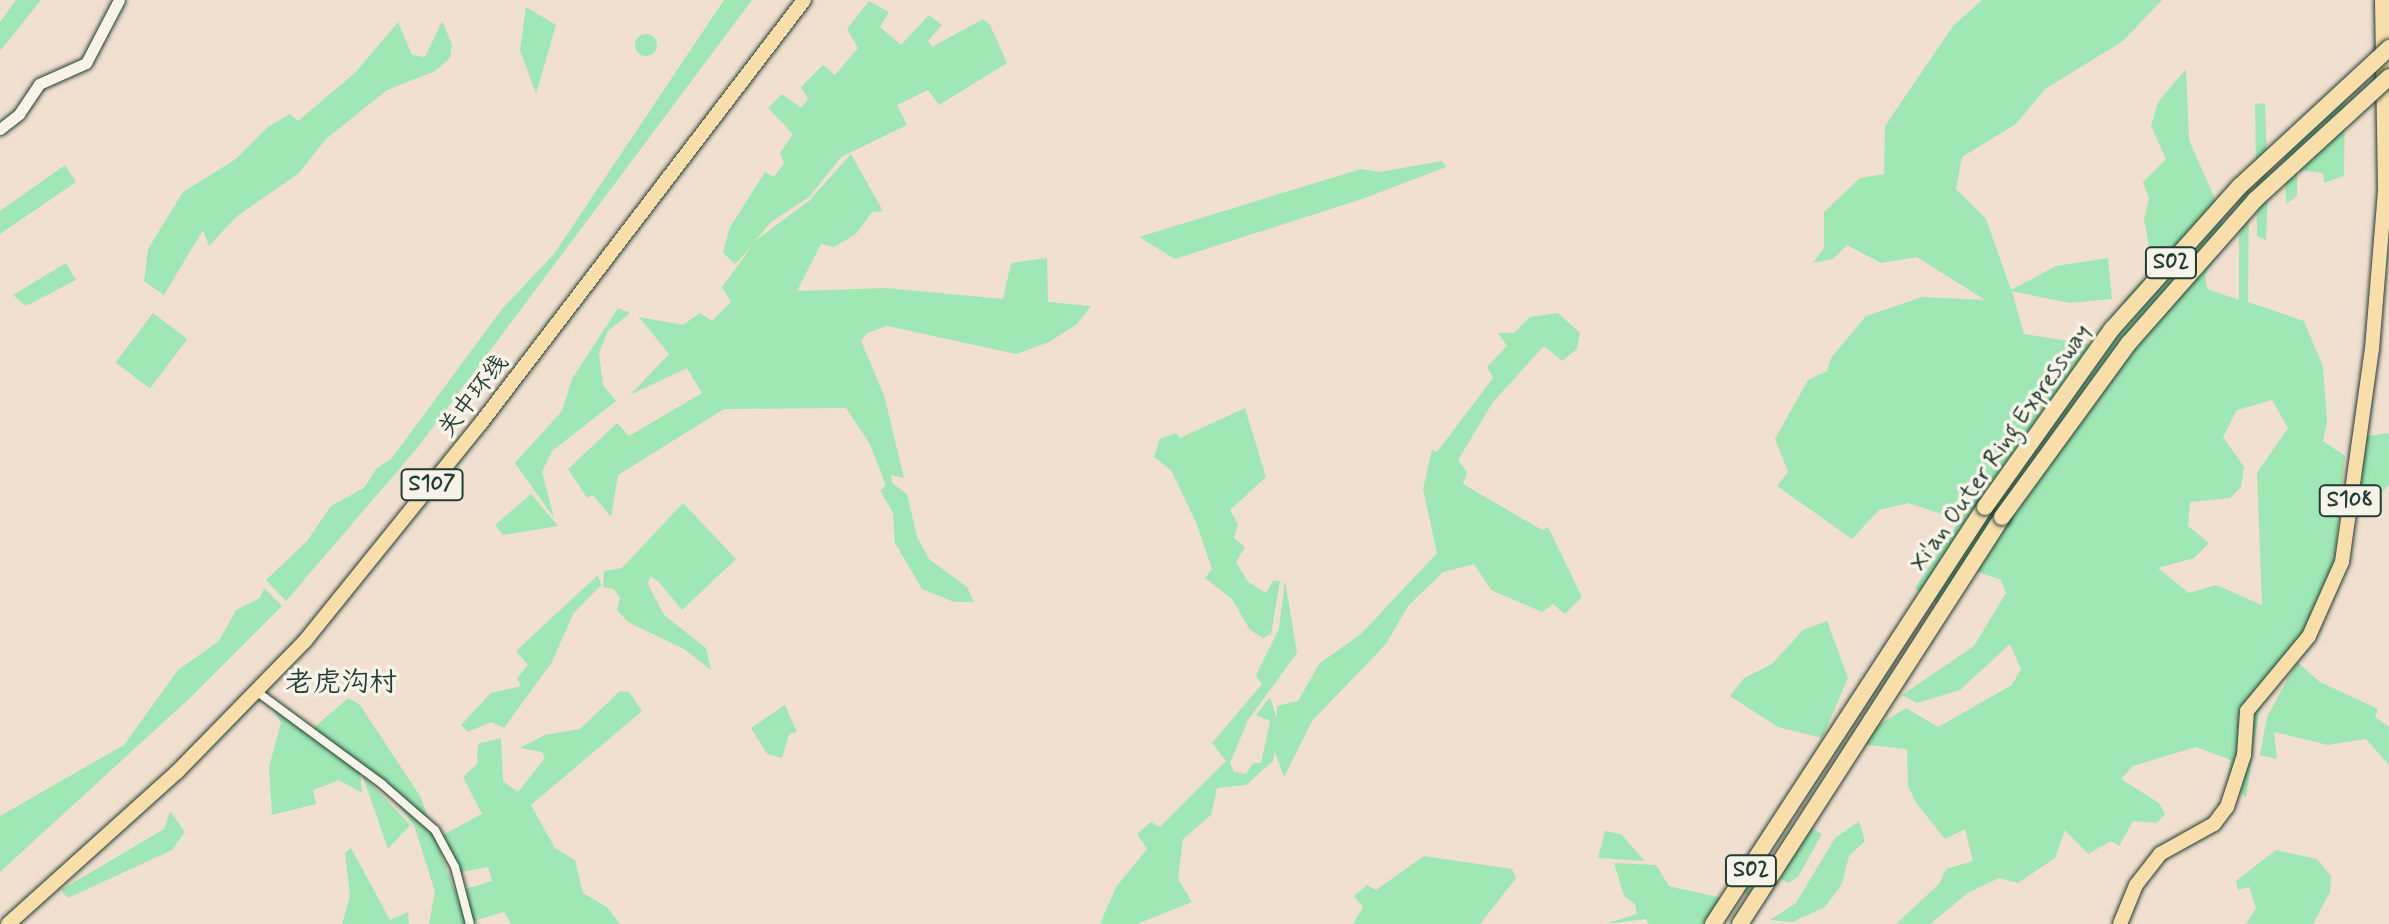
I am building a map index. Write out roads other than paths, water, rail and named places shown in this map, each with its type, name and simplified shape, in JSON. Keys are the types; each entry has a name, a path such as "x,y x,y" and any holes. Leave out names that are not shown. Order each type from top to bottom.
{"highway":[{"name":"Xi'an Outer Ring Expressway","path":"1714,922 1785,820 1985,507 2112,329 2239,187 2389,48"},
{"name":"Xi'an Outer Ring Expressway","path":"1740,924 1897,687 2002,517 2129,343 2234,224 2389,77"}],"main road":[{"name":"关中环线","path":"0,921 171,767 299,636 475,418 794,0"},
{"name":"关中环线","path":"8,924 177,772 305,641 481,423 804,0"},
{"name":"S108","path":"2120,924 2136,885 2160,854 2214,824 2227,807 2244,755 2247,711 2309,636 2342,562 2372,349 2385,190 2382,0"}],"street":[{"path":"0,129 19,114 39,84 86,63 119,0"},
{"path":"256,691 360,767 435,830 455,867 470,924"}],"district":[{"name":"老虎沟村","path":"341,684"}]}
